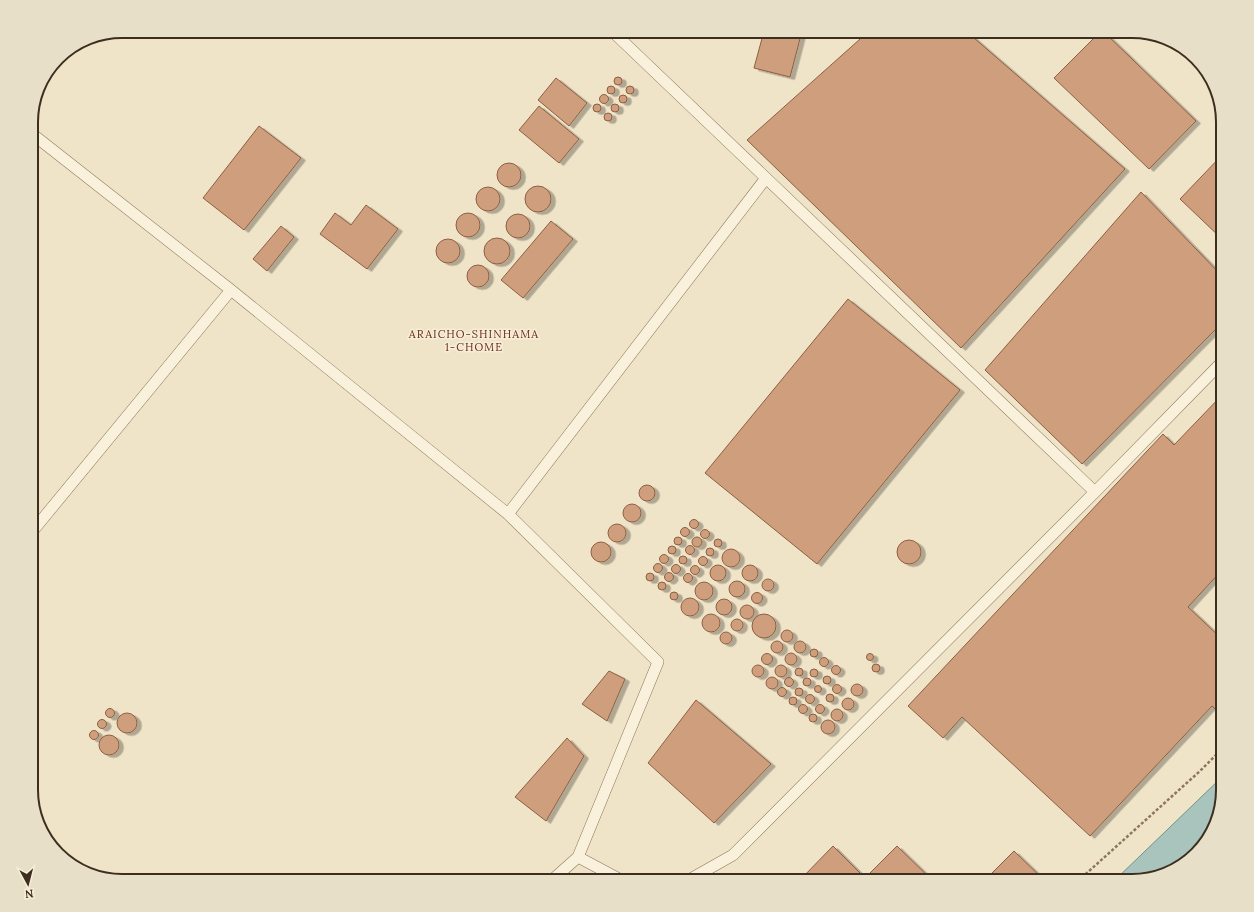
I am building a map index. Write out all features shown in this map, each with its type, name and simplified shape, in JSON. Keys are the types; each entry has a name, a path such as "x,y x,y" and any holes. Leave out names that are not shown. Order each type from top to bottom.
{"lane":[{"path":"619,38 1095,492"},
{"path":"38,138 231,290 508,514 658,662 578,857 559,874"},
{"path":"508,514 766,178"},
{"path":"38,524 231,290"},
{"path":"699,874 732,855 1095,492 1216,368"},
{"path":"578,857 610,874"}],"path":[{"path":"1086,874 1216,755"}],"water":[{"path":"1216,783 1212,817 1202,837 1192,850 1174,863 1159,870 1138,874 1121,874"}],"building":[{"path":"762,38 800,38 790,77 754,68"},
{"path":"861,38 974,38 1125,169 961,348 747,140"},
{"path":"1094,38 1110,38 1196,121 1149,169 1054,78"},
{"path":"618,77 621,78 621,84 618,85 615,84 614,81 615,78"},
{"path":"556,78 587,103 569,126 538,100"},
{"path":"609,86 613,86 615,90 613,94 609,94 607,92 607,88"},
{"path":"628,86 632,86 634,90 632,94 628,94 626,92 626,88"},
{"path":"602,95 606,95 608,99 606,103 602,103 600,101 600,97"},
{"path":"621,95 625,95 627,99 625,103 621,103 619,101 619,97"},
{"path":"595,104 599,104 601,108 599,112 595,112 593,110 593,106"},
{"path":"613,104 617,104 619,108 617,112 613,112 611,110 611,106"},
{"path":"539,106 579,139 559,163 519,130"},
{"path":"606,113 610,113 612,117 610,121 606,121 604,119 604,115"},
{"path":"259,126 301,158 244,230 203,198"},
{"path":"1216,161 1216,233 1180,199"},
{"path":"509,163 518,166 521,175 518,184 509,187 500,184 497,175 500,166"},
{"path":"538,186 547,190 551,199 547,208 538,212 529,208 525,199 529,190"},
{"path":"488,187 497,190 500,199 497,208 488,211 479,208 476,199 479,190"},
{"path":"1141,192 1216,270 1216,329 1082,464 985,370"},
{"path":"366,205 398,229 367,269 320,234 335,213 351,225"},
{"path":"468,213 477,216 480,225 477,234 468,237 459,234 456,225 459,216"},
{"path":"518,214 526,218 530,226 526,234 518,238 510,234 506,226 510,218"},
{"path":"551,221 573,239 523,298 501,280"},
{"path":"281,226 294,237 267,271 253,259"},
{"path":"497,238 506,242 510,251 506,260 497,264 488,260 484,251 488,242"},
{"path":"448,239 457,242 460,251 457,260 448,263 439,260 436,251 439,242"},
{"path":"478,265 486,268 489,276 486,284 478,287 470,284 467,276 470,268"},
{"path":"848,299 960,390 817,564 705,473"},
{"path":"1216,401 1216,577 1188,607 1216,633 1216,710 1212,706 1090,836 962,717 943,738 908,706 1163,434 1174,445"},
{"path":"647,485 654,490 655,493 650,500 647,501 640,496 639,493 644,486"},
{"path":"632,504 638,507 641,513 638,519 632,522 626,519 623,513 626,507"},
{"path":"692,520 696,520 698,524 696,528 692,528 690,526 690,522"},
{"path":"617,524 623,527 626,533 623,539 617,542 611,539 608,533 611,527"},
{"path":"683,528 687,528 689,532 687,536 683,536 681,534 681,530"},
{"path":"705,529 710,534 705,539 700,534"},
{"path":"678,537 681,538 681,544 678,545 675,544 674,541 675,538"},
{"path":"697,537 702,542 697,547 692,542"},
{"path":"716,539 720,539 722,543 720,547 716,547 714,545 714,541"},
{"path":"909,540 918,543 921,552 918,561 909,564 900,561 897,552 900,543"},
{"path":"601,542 608,545 611,552 608,559 601,562 594,559 591,552 594,545"},
{"path":"670,546 674,546 676,550 674,554 670,554 668,552 668,548"},
{"path":"688,546 692,546 694,550 692,554 688,554 686,552 686,548"},
{"path":"708,548 712,548 714,552 712,556 708,556 706,554 706,550"},
{"path":"731,549 737,552 740,558 737,564 731,567 725,564 722,558 725,552"},
{"path":"662,555 666,555 668,559 666,563 662,563 660,561 660,557"},
{"path":"681,556 685,556 687,560 685,564 681,564 679,562 679,558"},
{"path":"703,556 708,561 703,566 698,561"},
{"path":"656,564 660,564 662,568 660,572 656,572 654,570 654,566"},
{"path":"674,565 678,565 680,569 678,573 674,573 672,571 672,567"},
{"path":"695,565 700,570 695,575 690,570"},
{"path":"718,565 725,570 726,573 721,580 718,581 711,576 710,573 715,566"},
{"path":"750,565 756,567 758,573 756,579 750,581 744,579 742,573 744,567"},
{"path":"648,573 652,573 654,577 652,581 648,581 646,579 646,575"},
{"path":"667,573 671,573 673,577 671,581 667,581 665,579 665,575"},
{"path":"686,574 690,574 692,578 690,582 686,582 684,580 684,576"},
{"path":"770,579 773,580 773,590 766,591 763,590 762,583 763,580"},
{"path":"734,581 740,581 745,586 743,595 740,597 734,597 729,592 729,586"},
{"path":"660,582 664,582 666,586 664,590 660,590 658,588 658,584"},
{"path":"700,582 708,582 713,587 711,598 708,600 700,600 695,595 695,587"},
{"path":"672,592 676,592 678,596 676,600 672,600 670,598 670,594"},
{"path":"757,592 761,594 763,598 761,602 757,604 753,602 751,598 753,594"},
{"path":"690,598 696,601 699,607 696,613 690,616 684,613 681,607 684,601"},
{"path":"721,599 727,599 732,604 730,613 727,615 721,615 716,610 716,604"},
{"path":"747,605 752,607 754,612 752,617 747,619 742,617 740,612 742,607"},
{"path":"711,614 715,615 719,619 719,627 715,631 711,632 707,631 703,627 702,623 703,619 707,615"},
{"path":"764,614 773,617 776,626 773,635 764,638 755,635 752,626 755,617"},
{"path":"735,619 739,619 743,625 739,631 735,631 731,627 731,623"},
{"path":"785,630 789,630 793,636 789,642 785,642 781,638 781,634"},
{"path":"726,632 730,634 732,638 730,642 726,644 722,642 720,638 722,634"},
{"path":"775,641 779,641 783,647 779,653 775,653 771,649 771,645"},
{"path":"800,641 804,643 806,647 804,651 800,653 796,651 794,647 796,643"},
{"path":"814,649 817,650 817,656 814,657 811,656 810,653 811,650"},
{"path":"789,653 793,653 797,659 793,665 789,665 785,661 785,657"},
{"path":"870,653 873,654 873,660 870,661 867,660 866,657 867,654"},
{"path":"765,654 769,654 771,655 771,663 765,664 762,661 762,657"},
{"path":"824,657 829,662 824,667 819,662"},
{"path":"874,664 878,664 880,668 878,672 874,672 872,670 872,666"},
{"path":"756,665 760,665 764,671 760,677 756,677 752,673 752,669"},
{"path":"781,665 785,667 787,671 785,675 781,677 777,675 775,671 777,667"},
{"path":"834,666 838,666 840,670 838,674 834,674 832,672 832,668"},
{"path":"797,668 801,668 803,672 801,676 797,676 795,674 795,670"},
{"path":"812,669 816,669 818,673 816,677 812,677 810,675 810,671"},
{"path":"609,671 625,679 607,721 582,704"},
{"path":"825,676 829,676 831,680 829,684 825,684 823,682 823,678"},
{"path":"772,677 776,679 778,683 776,687 772,689 768,687 766,683 768,679"},
{"path":"787,678 791,678 793,682 791,686 787,686 785,684 785,680"},
{"path":"805,678 809,678 811,682 809,686 805,686 803,684 803,680"},
{"path":"837,684 842,689 837,694 832,689"},
{"path":"855,684 859,684 863,690 859,696 855,696 851,692 851,688"},
{"path":"818,685 821,686 821,692 818,693 815,692 814,689 815,686"},
{"path":"780,688 784,688 786,692 784,696 780,696 778,694 778,690"},
{"path":"797,688 801,688 803,692 801,696 797,696 795,694 795,690"},
{"path":"810,694 815,699 810,704 805,699"},
{"path":"828,694 832,694 834,698 832,702 828,702 826,700 826,696"},
{"path":"791,697 795,697 797,701 795,705 791,705 789,703 789,699"},
{"path":"848,698 852,700 854,704 852,708 848,710 844,708 842,704 844,700"},
{"path":"696,700 771,764 714,823 648,763"},
{"path":"820,704 825,709 820,714 815,709"},
{"path":"801,705 805,705 807,709 805,713 801,713 799,711 799,707"},
{"path":"110,708 115,713 110,718 105,713"},
{"path":"835,709 839,709 843,715 839,721 835,721 831,717 831,713"},
{"path":"123,713 131,713 137,719 137,727 131,733 123,733 117,727 117,719"},
{"path":"811,714 815,714 817,718 815,722 811,722 809,720 809,716"},
{"path":"102,719 107,724 102,729 97,724"},
{"path":"828,720 833,722 835,727 833,732 828,734 823,732 821,727 823,722"},
{"path":"92,731 96,731 98,735 96,739 92,739 90,737 90,733"},
{"path":"109,735 116,738 119,745 116,752 109,755 102,752 99,745 102,738"},
{"path":"567,738 584,756 546,821 515,797"},
{"path":"833,846 861,874 806,874"},
{"path":"897,846 926,874 869,874"},
{"path":"1014,851 1038,874 991,874"}],"district":[{"name":"ARAICHO-SHINHAMA 1-CHOME","path":"474,340"}]}
